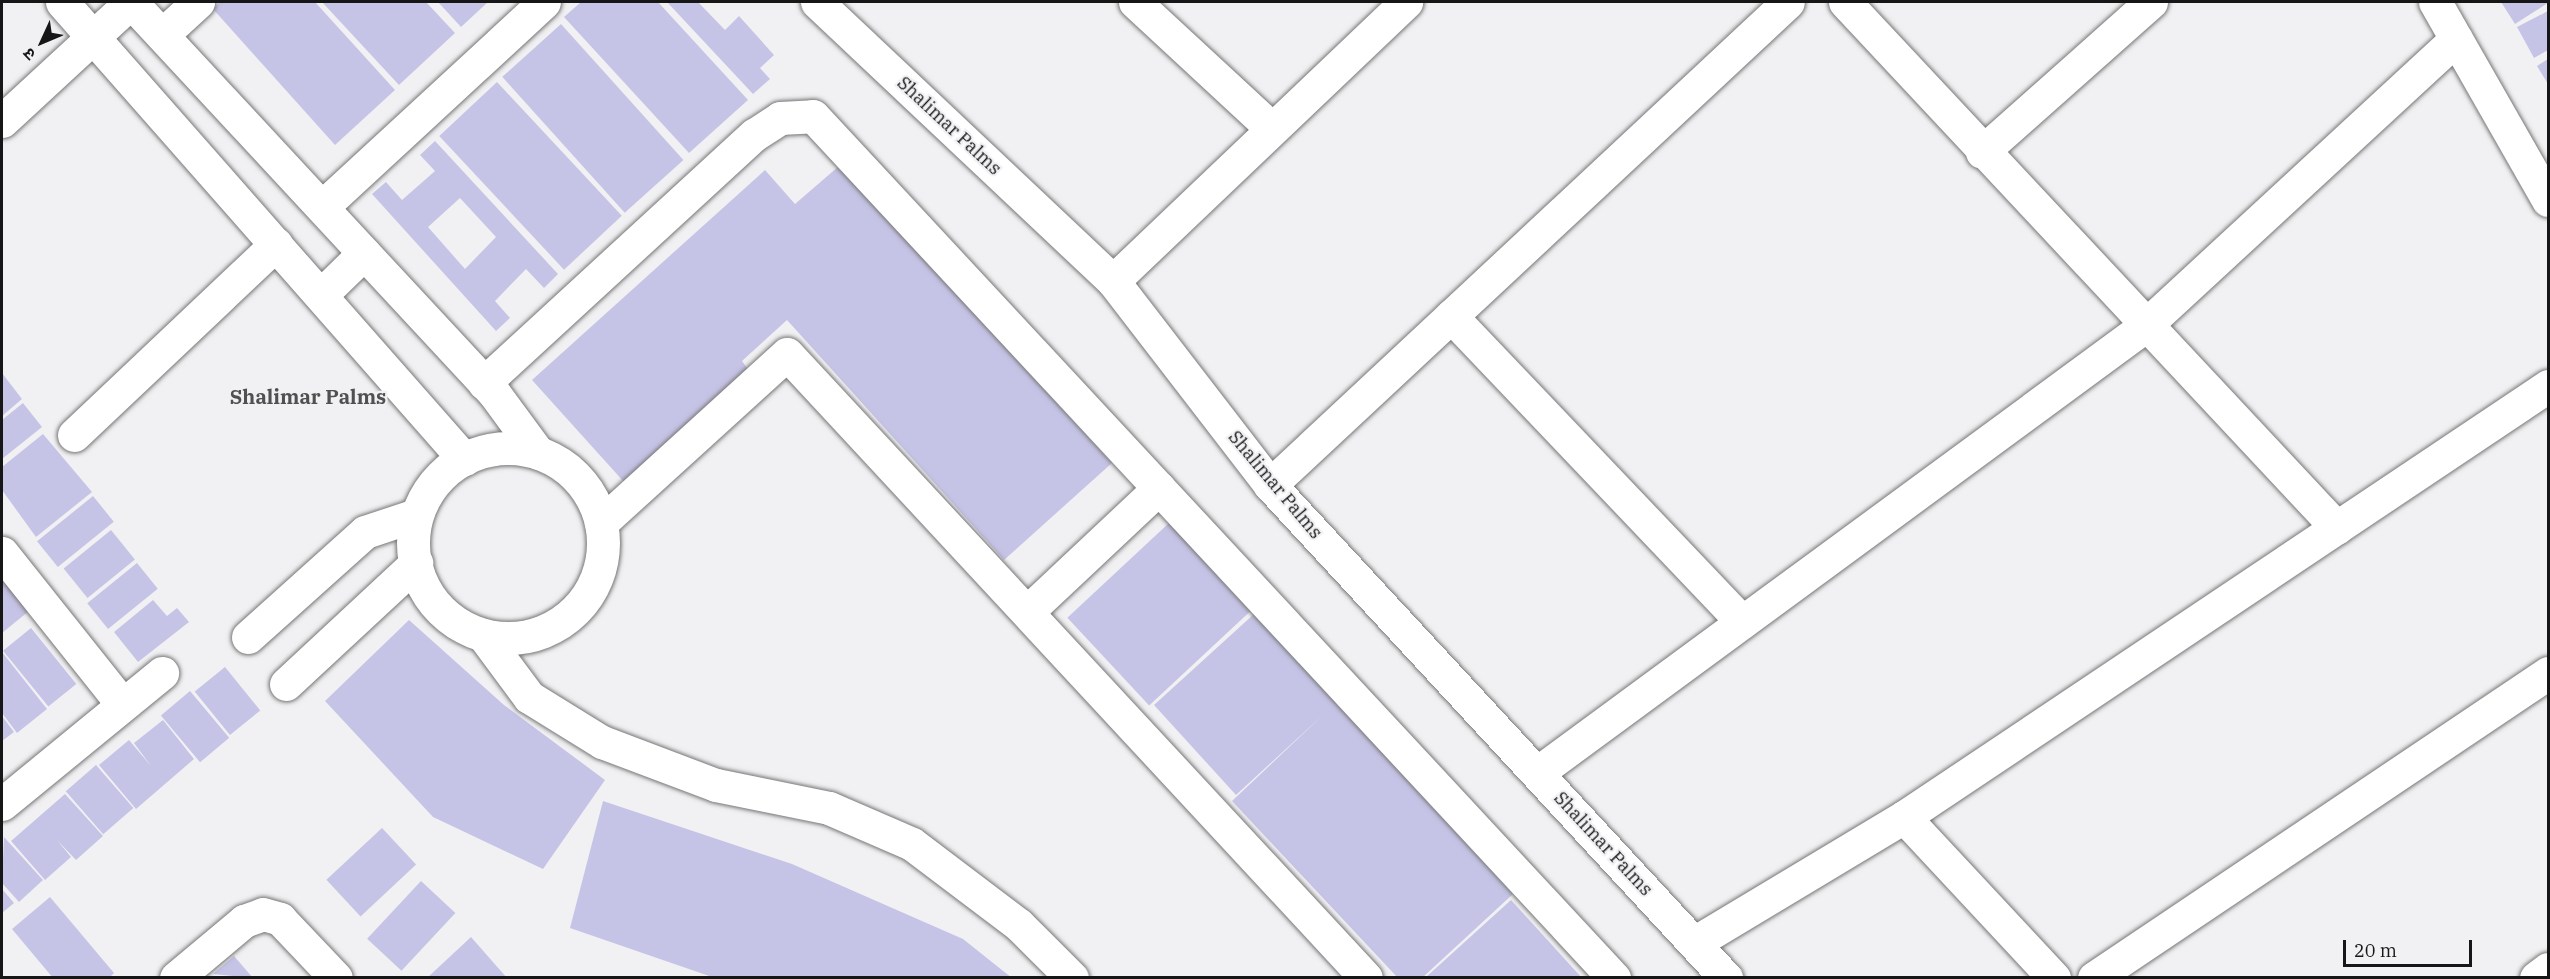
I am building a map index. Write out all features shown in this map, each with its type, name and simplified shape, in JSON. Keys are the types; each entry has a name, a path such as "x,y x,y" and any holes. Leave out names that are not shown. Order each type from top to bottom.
{"street":[{"path":"62,2 464,459"},
{"path":"2,121 131,2 484,383 538,453"},
{"path":"162,35 198,2"},
{"path":"322,207 544,2"},
{"name":"Shalimar Palms","path":"817,2 1113,280 1270,485 1726,978"},
{"path":"1135,2 1271,128"},
{"path":"1113,280 1406,2"},
{"path":"1270,485 1788,2"},
{"path":"1845,2 1982,152 2337,528"},
{"path":"1982,152 2151,2"},
{"path":"2434,2 2548,200"},
{"path":"1537,773 2145,326 2456,39"},
{"path":"484,383 754,135 780,118 813,117 1614,978"},
{"path":"74,435 276,244"},
{"path":"321,295 364,253"},
{"path":"1451,316 1742,622"},
{"path":"601,523 787,354 1366,978"},
{"path":"1694,943 1904,817 2548,386"},
{"path":"508,447 538,453 567,469 589,493 601,523 603,556 594,587 574,613 547,631 515,638 483,635 455,622 433,602 416,563 416,515 430,487 464,459 508,447"},
{"path":"1027,612 1159,488"},
{"path":"248,637 365,532 416,515"},
{"path":"2,553 122,704"},
{"path":"286,684 416,563"},
{"path":"483,635 529,697 602,742 716,785 829,808 912,844 1019,925 1072,978"},
{"path":"2,804 162,673"},
{"path":"2094,978 2548,673"},
{"path":"1904,817 2054,978"},
{"path":"176,978 244,921 263,914 280,919 336,978"},
{"path":"2536,978 2548,969"}],"building":[{"path":"220,2 315,2 395,90 335,145 213,9"},
{"path":"322,2 426,2 455,33 399,85"},
{"path":"438,2 488,2 461,27"},
{"path":"581,2 658,2 748,100 689,153 564,17"},
{"path":"667,2 698,2 725,30 739,16 774,55 760,68 770,79 753,94"},
{"path":"2501,2 2548,2 2548,3 2515,24"},
{"path":"2548,11 2548,50 2534,58 2517,27"},
{"path":"561,24 683,160 625,213 502,77"},
{"path":"2548,59 2548,84 2537,66"},
{"path":"497,82 622,216 564,270 439,136"},
{"path":"435,141 558,274 544,288 526,269 495,301 510,318 496,331 372,194 386,182 402,200 435,171 420,155","holes":["460,198 496,237 465,269 428,227"]},
{"path":"839,166 1112,463 1004,560 787,320 742,361 750,372 624,482 532,380 765,170 795,204"},
{"path":"2,373 22,399 2,416"},
{"path":"23,403 42,427 2,459 2,420"},
{"path":"43,434 92,492 36,537 2,490 2,467"},
{"path":"93,496 114,522 58,567 37,541"},
{"path":"1169,523 1251,611 1149,706 1067,618"},
{"path":"111,530 135,560 88,598 64,568"},
{"path":"137,563 158,589 108,629 87,603"},
{"path":"2,576 29,611 2,633"},
{"path":"153,600 167,616 177,608 189,622 138,662 114,632"},
{"path":"1254,614 1513,894 1422,978 1398,978 1232,801 1324,714 1236,795 1154,705"},
{"path":"409,620 504,705 605,780 543,869 433,817 325,701"},
{"path":"31,628 76,684 48,707 3,651"},
{"path":"2,652 47,709 17,733 2,713"},
{"path":"225,667 260,711 230,735 195,692"},
{"path":"190,691 229,738 200,762 161,715"},
{"path":"2,716 14,732 2,741"},
{"path":"163,720 194,759 136,809 99,765 129,740 151,766 134,743"},
{"path":"96,765 133,808 103,834 66,791"},
{"path":"65,794 103,836 76,860 57,840 71,857 45,880 11,841"},
{"path":"603,801 792,864 963,939 1012,978 715,978 570,928"},
{"path":"382,828 416,865 361,916 326,880"},
{"path":"4,837 43,880 19,902 2,883"},
{"path":"421,881 455,913 401,971 367,939"},
{"path":"2,889 14,903 2,913"},
{"path":"50,897 114,973 109,978 53,978 12,929"},
{"path":"1511,900 1582,978 1425,978"},
{"path":"471,937 507,978 427,978"},
{"path":"234,956 253,978 213,974"}],"district":[{"name":"Shalimar Palms","path":"308,396"}]}
